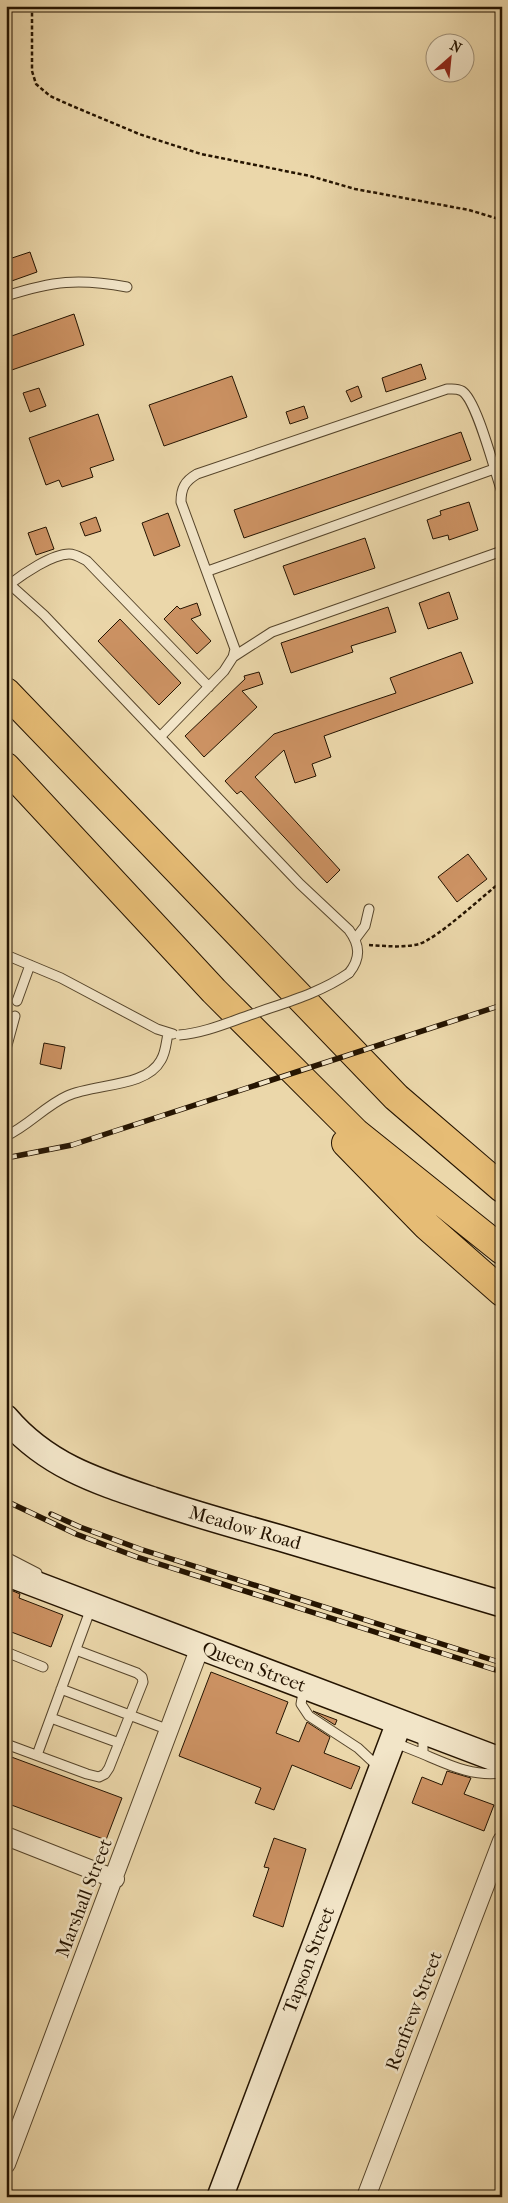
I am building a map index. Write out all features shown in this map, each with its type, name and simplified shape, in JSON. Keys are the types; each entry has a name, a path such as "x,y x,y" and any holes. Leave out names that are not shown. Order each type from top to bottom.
{"highway":[{"path":"6,692 396,1097 502,1188"},
{"path":"6,767 214,991 356,1133 502,1250"},
{"path":"265,960 397,1088 502,1173"},
{"path":"214,991 331,1127 380,1180 427,1226 502,1292"}],"main road":[{"name":"Meadow Road","path":"6,1418 43,1453 75,1472 107,1485 175,1508 502,1604"},
{"name":"Queen Street","path":"6,1573 200,1647 305,1695 393,1732 423,1743 502,1761"},
{"name":"Tapson Street","path":"220,2197 382,1767 393,1732"}],"street":[{"name":"Marshall Street","path":"6,2164 115,1878 200,1647"},
{"path":"6,1836 115,1878"},
{"name":"Renfrew Street","path":"366,2197 502,1841"}],"lane":[{"path":"6,296 56,282 84,280 127,287"},
{"path":"233,658 232,641 182,502 181,493 189,478 446,389 456,388 468,397 477,415 502,492"},
{"path":"208,571 494,469"},
{"path":"160,737 224,671 233,658 272,632 502,551"},
{"path":"209,687 87,561 68,554 59,556 8,582 44,615 300,884 349,930 357,941"},
{"path":"6,955 61,978 168,1034 179,1035 203,1031 316,992 334,983 350,972 356,964 357,941 369,909"},
{"path":"17,1001 30,965"},
{"path":"6,1049 15,1016"},
{"path":"6,1136 67,1096 104,1085 136,1080 147,1074 161,1061 168,1034"},
{"path":"6,1557 61,1585 91,1606 37,1755"},
{"path":"6,1744 99,1777 105,1774 143,1682 142,1677 137,1673 76,1650"},
{"path":"6,1652 43,1667"},
{"path":"61,1689 169,1730"},
{"path":"305,1695 303,1710 309,1716 348,1741 382,1767"},
{"path":"51,1718 119,1743"},
{"path":"423,1743 467,1772 480,1774 502,1772"}],"path":[{"path":"32,6 32,71 36,84 50,96 139,134 202,154 310,176 355,189 469,210 502,220"},
{"path":"357,941 405,947 422,943 438,933 502,881"}],"building":[{"path":"30,252 37,272 6,283 6,260"},
{"path":"74,314 84,345 6,372 6,338"},
{"path":"421,364 426,379 386,392 382,378"},
{"path":"232,376 247,417 164,446 149,405"},
{"path":"358,386 362,397 351,402 346,391"},
{"path":"39,388 46,406 30,412 23,393"},
{"path":"304,406 308,418 290,424 286,412"},
{"path":"98,414 114,460 90,468 93,477 62,487 59,480 46,485 29,438"},
{"path":"461,432 471,460 244,538 234,510"},
{"path":"469,502 478,530 449,540 448,535 433,539 427,520 441,515 440,511"},
{"path":"168,513 180,546 154,556 142,523"},
{"path":"96,517 101,531 85,536 80,523"},
{"path":"46,527 54,549 36,555 28,533"},
{"path":"365,538 375,568 294,595 283,566"},
{"path":"449,592 458,619 428,629 419,603"},
{"path":"197,603 201,615 191,619 211,641 197,654 164,619 177,606 180,609"},
{"path":"388,607 396,632 351,646 353,652 291,673 281,643"},
{"path":"120,619 181,683 159,705 98,641"},
{"path":"461,652 473,683 324,736 331,757 312,764 316,776 295,783 284,750 255,777 340,870 327,883 241,791 237,794 225,781 274,734 396,693 390,678"},
{"path":"259,672 263,684 242,691 257,707 204,757 185,736 245,679 244,676"},
{"path":"468,854 487,879 457,902 438,877"},
{"path":"44,1043 65,1047 61,1069 40,1064"},
{"path":"6,1588 20,1594 19,1598 63,1615 51,1647 6,1630"},
{"path":"211,1672 288,1702 276,1733 299,1742 307,1722 330,1737 324,1753 360,1767 351,1789 292,1765 274,1810 255,1803 261,1788 179,1756"},
{"path":"313,1711 337,1720 335,1725"},
{"path":"6,1755 122,1798 106,1840 6,1803"},
{"path":"447,1771 471,1778 464,1794 494,1805 484,1831 412,1803 422,1777 442,1785"},
{"path":"274,1838 306,1849 283,1927 253,1916 269,1868 264,1867"}],"railway":[{"path":"6,1158 72,1145 502,1005"},
{"path":"6,1501 76,1534 137,1557 502,1672"},
{"path":"51,1514 140,1549 502,1663"}]}
